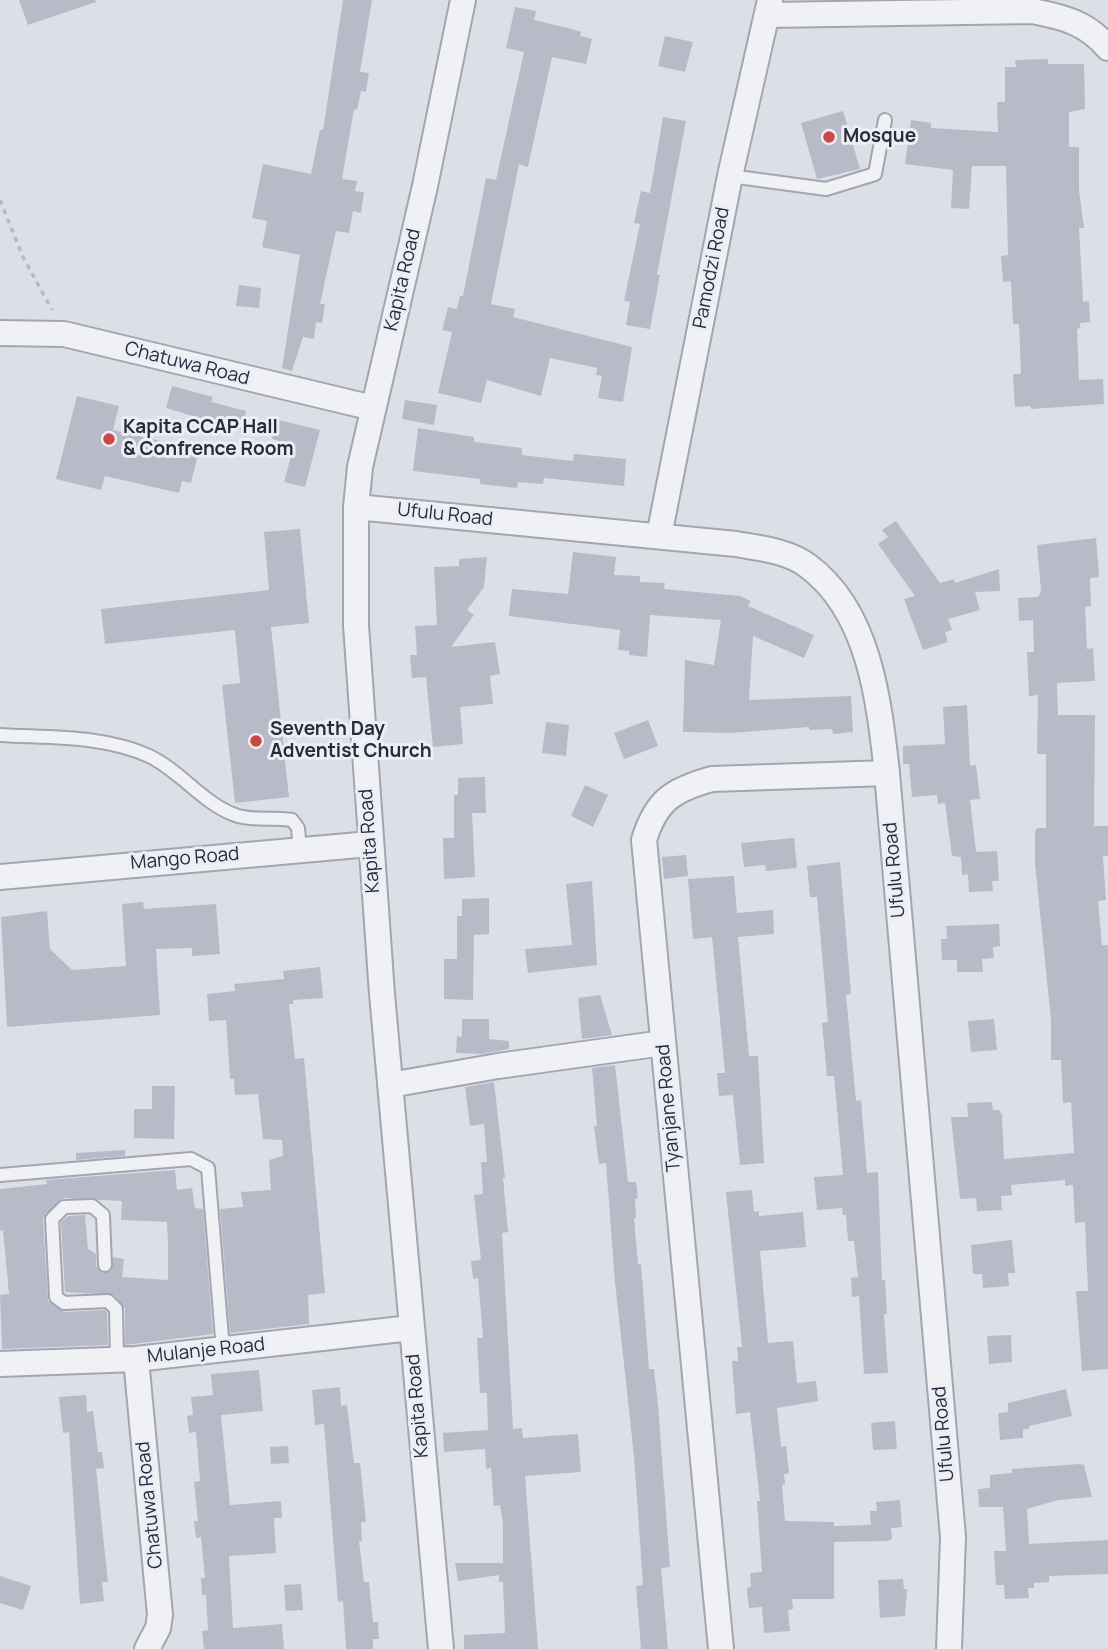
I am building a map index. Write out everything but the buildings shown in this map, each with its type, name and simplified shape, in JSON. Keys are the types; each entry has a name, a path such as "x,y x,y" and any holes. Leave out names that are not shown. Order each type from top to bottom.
{"street":[{"name":"Kapita Road","path":"441,1649 370,844 356,625 356,507 373,408 425,186 463,0"},
{"path":"768,7 1033,5 1082,24 1108,48"},
{"name":"Pamodzi Road","path":"659,536 730,176 768,7"},
{"name":"Chatuwa Road","path":"0,333 64,334 373,408"},
{"name":"Ufulu Road","path":"356,507 659,536 775,551 807,564 830,587 847,613 870,669 887,773 953,1537 949,1649"},
{"name":"Tyanjane Road","path":"721,1649 644,841 652,815 668,797 712,779 887,773"},
{"name":"Mango Road","path":"0,877 370,844"},
{"path":"390,1085 498,1066 663,1043"},
{"name":"Mulanje Road","path":"0,1364 127,1359 411,1328"},
{"name":"Chatuwa Road","path":"127,1359 160,1615 158,1628 147,1649"}],"lane":[{"path":"730,176 826,190 875,174 885,120"},
{"path":"0,735 101,742 149,755 189,782 215,804 238,816 292,820 298,828 300,850"},
{"path":"0,1175 191,1159 201,1162 208,1168 223,1350"},
{"path":"105,1265 103,1216 92,1206 64,1208 52,1219 56,1297 64,1303 108,1301 116,1309 127,1359"}],"path":[{"path":"0,200 23,257 64,334"}],"place":[{"name":"Mosque","path":"829,137"},
{"name":"Kapita CCAP Hall & Confrence Room","path":"109,439"},
{"name":"Seventh Day Adventist Church","path":"256,741"}]}
